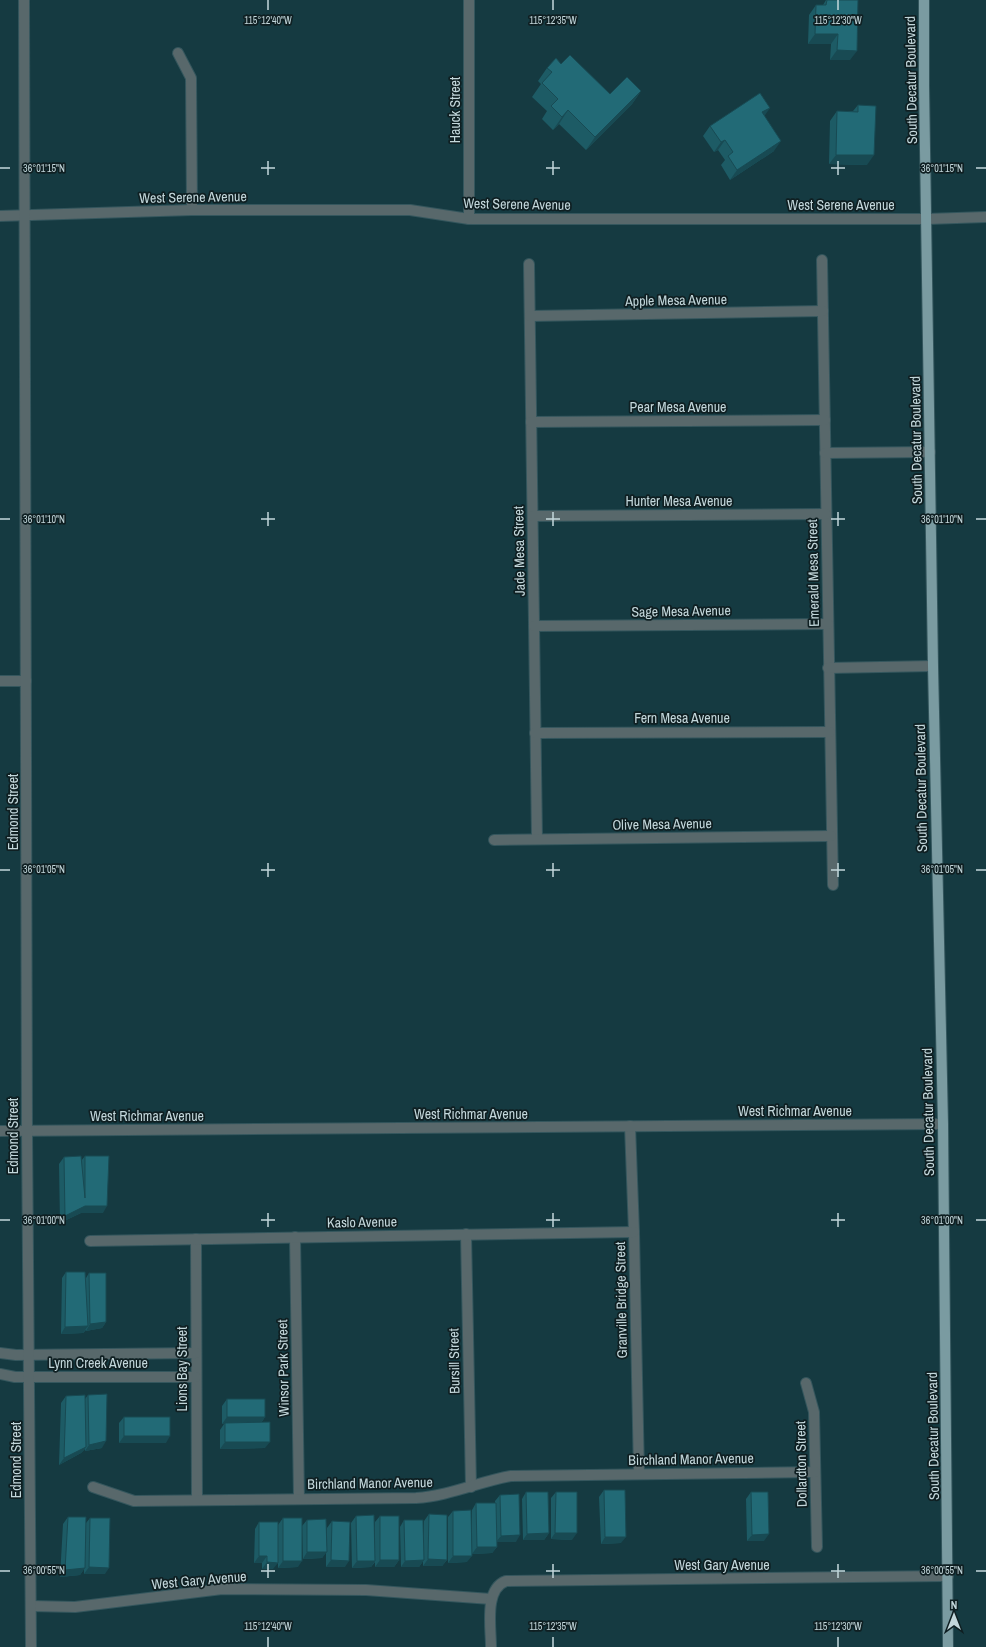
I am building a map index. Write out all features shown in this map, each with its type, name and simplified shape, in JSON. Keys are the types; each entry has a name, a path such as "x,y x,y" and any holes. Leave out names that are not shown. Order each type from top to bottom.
{"main road":[{"name":"South Decatur Boulevard","path":"924,0 933,666 943,1124 948,1647"}],"street":[{"name":"Edmond Street","path":"24,0 26,216 27,1131 31,1647"},
{"name":"Hauck Street","path":"469,0 469,220"},
{"path":"178,53 190,78 192,210"},
{"name":"West Serene Avenue","path":"0,216 192,210 410,210 469,220 927,219 986,217"},
{"name":"Emerald Mesa Street","path":"822,260 833,885"},
{"name":"Jade Mesa Street","path":"529,264 537,839"},
{"name":"Apple Mesa Avenue","path":"530,316 823,311"},
{"name":"Pear Mesa Avenue","path":"531,422 825,420"},
{"path":"825,453 930,452"},
{"name":"Hunter Mesa Avenue","path":"533,516 826,514"},
{"name":"Sage Mesa Avenue","path":"534,626 828,624"},
{"path":"828,668 933,666"},
{"path":"0,681 26,681"},
{"name":"Fern Mesa Avenue","path":"535,733 830,732"},
{"name":"Olive Mesa Avenue","path":"494,840 831,836"},
{"name":"West Richmar Avenue","path":"0,1131 943,1124"},
{"name":"Granville Bridge Street","path":"630,1126 634,1232 639,1474"},
{"name":"Kaslo Avenue","path":"90,1241 634,1232"},
{"name":"Bursill Street","path":"466,1234 471,1487"},
{"name":"Winsor Park Street","path":"295,1237 299,1499"},
{"name":"Lions Bay Street","path":"196,1239 197,1500"},
{"name":"Lynn Creek Avenue","path":"0,1353 29,1355 196,1353"},
{"name":"Lynn Creek Avenue","path":"0,1374 15,1377 196,1377"},
{"name":"Dollardton Street","path":"806,1383 814,1412 817,1547"},
{"name":"Birchland Manor Avenue","path":"93,1487 134,1501 416,1498 447,1494 493,1479 511,1476 815,1472"},
{"name":"West Gary Avenue","path":"30,1606 76,1607 222,1589 366,1590 490,1599 501,1582 512,1580 948,1576"},
{"path":"490,1599 491,1647"}],"building":[{"path":"827,0 858,0 857,51 837,50 838,34 815,34 816,5 826,5"},
{"path":"570,55 610,94 627,77 641,91 595,137 568,110 562,117 551,106 558,99 542,83 552,72 547,68 556,58 561,64"},
{"path":"760,93 770,108 762,112 781,141 737,170 728,156 733,152 725,140 721,142 710,126"},
{"path":"858,105 876,106 874,155 836,155 837,111 858,112"},
{"path":"81,1156 85,1198 85,1156 109,1156 107,1206 85,1206 65,1216 64,1157"},
{"path":"66,1272 85,1272 88,1326 65,1327"},
{"path":"89,1273 106,1273 106,1322 90,1324"},
{"path":"107,1394 106,1441 89,1445 88,1395"},
{"path":"85,1395 86,1447 64,1458 66,1396"},
{"path":"227,1399 265,1399 265,1417 227,1417"},
{"path":"124,1417 170,1417 170,1436 124,1436"},
{"path":"270,1422 270,1442 225,1442 225,1423"},
{"path":"604,1490 625,1490 626,1537 605,1537"},
{"path":"526,1492 548,1492 549,1533 527,1534"},
{"path":"556,1492 577,1492 577,1533 555,1533"},
{"path":"751,1492 768,1492 769,1534 752,1535"},
{"path":"519,1494 520,1535 501,1536 500,1495"},
{"path":"476,1503 496,1503 497,1547 477,1547"},
{"path":"471,1510 472,1556 453,1556 453,1511"},
{"path":"429,1514 447,1515 447,1560 428,1559"},
{"path":"374,1515 375,1561 357,1561 356,1516"},
{"path":"380,1516 399,1516 399,1560 380,1560"},
{"path":"68,1517 86,1517 85,1568 65,1570"},
{"path":"90,1518 110,1518 109,1568 89,1567"},
{"path":"283,1518 302,1518 302,1561 283,1561"},
{"path":"326,1519 327,1552 307,1552 307,1520"},
{"path":"404,1520 423,1520 424,1560 405,1561"},
{"path":"332,1521 350,1522 349,1561 331,1560"},
{"path":"259,1522 278,1522 278,1563 267,1562 267,1556 259,1556"}]}
